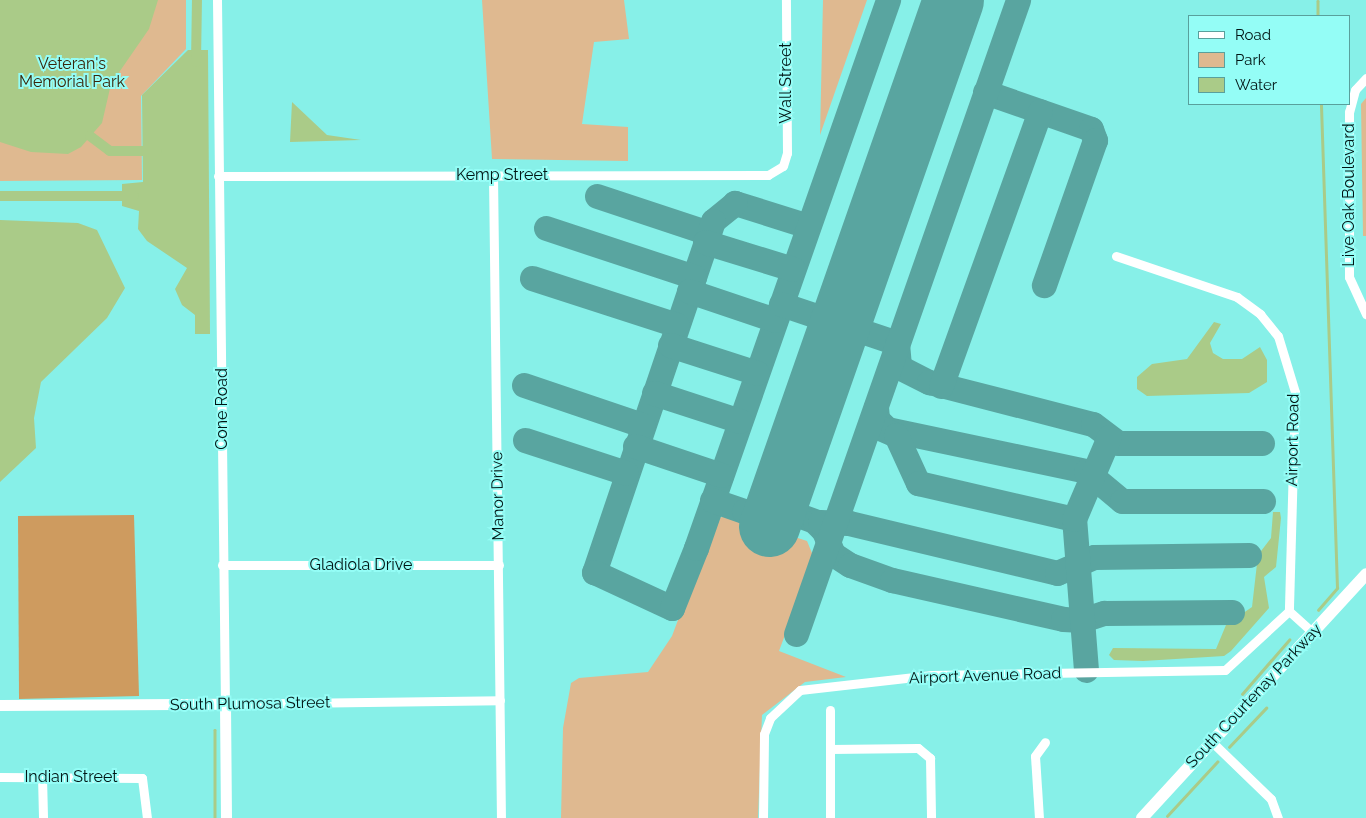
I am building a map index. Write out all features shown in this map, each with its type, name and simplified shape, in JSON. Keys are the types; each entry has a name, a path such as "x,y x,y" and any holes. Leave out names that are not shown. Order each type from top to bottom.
{"main road":[{"name":"South Courtenay Parkway","path":"1142,818 1366,574"}],"street":[{"name":"Cone Road","path":"217,0 226,818"},
{"name":"Wall Street","path":"783,166 787,153 786,0"},
{"name":"Live Oak Boulevard","path":"1351,105 1355,90 1366,78"},
{"name":"Live Oak Boulevard","path":"1351,105 1349,112 1349,277 1366,314"},
{"name":"Kemp Street","path":"218,176 768,175 783,166"},
{"name":"Manor Drive","path":"493,175 501,818"},
{"name":"Airport Road","path":"1116,256 1237,297 1260,314 1278,336 1295,392 1289,611"},
{"name":"Gladiola Drive","path":"222,566 499,565"},
{"path":"1289,611 1312,632"},
{"name":"Airport Avenue Road","path":"764,818 764,734 770,718 800,690 932,675 1225,670 1289,611"},
{"name":"South Plumosa Street","path":"0,705 500,700"},
{"path":"830,710 830,818"},
{"path":"1039,818 1035,756 1045,742"},
{"path":"1212,742 1271,799 1278,818"},
{"path":"830,749 918,748 930,758 931,818"},
{"path":"42,776 42,818"},
{"name":"Indian Street","path":"0,777 142,778 147,818"}],"green space":[{"name":"Veteran's Memorial Park","path":"0,0 186,0 186,49 141,96 142,180 0,181"},
{"path":"482,0 624,0 629,39 594,42 582,124 628,127 628,161 492,159"},
{"path":"823,0 867,0 820,135"},
{"path":"1366,98 1366,236 1363,236 1361,104"},
{"path":"728,515 807,541 814,558 779,651 846,677 805,682 762,715 758,818 561,818 563,728 571,683 579,678 648,672 672,636 716,519"}],"shaded area":[{"path":"134,515 139,696 19,699 18,516"}],"water":[{"name":"Veteran's Memorial Park","path":"0,0 158,0 149,29 111,84 102,123 81,147 68,154 31,152 0,142"},
{"path":"188,50 208,50 210,334 195,334 195,315 182,305 175,289 187,268 147,241 138,229 139,211 122,206 122,184 143,182 142,95"},
{"path":"292,102 327,135 361,140 290,142"},
{"path":"0,220 78,223 97,230 125,288 107,318 41,382 34,418 36,448 0,482"},
{"path":"1214,322 1221,324 1210,343 1213,353 1223,359 1242,359 1260,347 1267,360 1267,382 1249,393 1147,396 1137,389 1137,377 1152,364 1187,359"},
{"path":"1273,512 1280,512 1281,518 1276,567 1264,577 1269,608 1231,651 1224,656 1143,661 1114,660 1109,655 1113,648 1216,649 1226,625 1252,607 1258,555 1271,538"}],"waterway":[{"path":"196,62 197,0"},
{"path":"1318,1 1318,15"},
{"path":"1318,610 1337,588 1321,105"},
{"path":"90,136 110,151 157,151"},
{"path":"0,196 134,196"},
{"path":"1242,694 1289,640"},
{"path":"1229,747 1266,708"},
{"path":"215,730 215,818"},
{"path":"1167,816 1217,762"}],"taxiway":[{"path":"808,226 735,203 713,221 594,572 672,608 696,548 888,0"},
{"path":"796,634 1018,0"},
{"path":"985,92 1091,129 1095,140 1044,285"},
{"path":"941,386 1040,111"},
{"path":"597,196 709,233"},
{"path":"546,228 694,277"},
{"path":"705,242 793,269"},
{"path":"532,278 677,325"},
{"path":"689,291 775,320"},
{"path":"781,304 897,343 899,367 929,382 1093,424 1118,443 1262,443"},
{"path":"670,345 757,373"},
{"path":"524,385 642,425"},
{"path":"654,393 740,421"},
{"path":"876,407 877,419 887,429 1086,471 1122,501 1263,501"},
{"path":"880,428 896,435 918,483 1074,519"},
{"path":"1086,670 1074,519 1109,437"},
{"path":"525,440 626,473"},
{"path":"635,446 721,475"},
{"path":"712,500 744,511 761,511 772,506 782,490 798,515 831,527"},
{"path":"815,522 824,531 833,554 850,565 892,580 1063,619 1082,620 1104,613 1232,612"},
{"path":"820,522 849,523 1057,573 1094,557 1249,555"}],"runway":[{"path":"769,526 953,0"}]}
